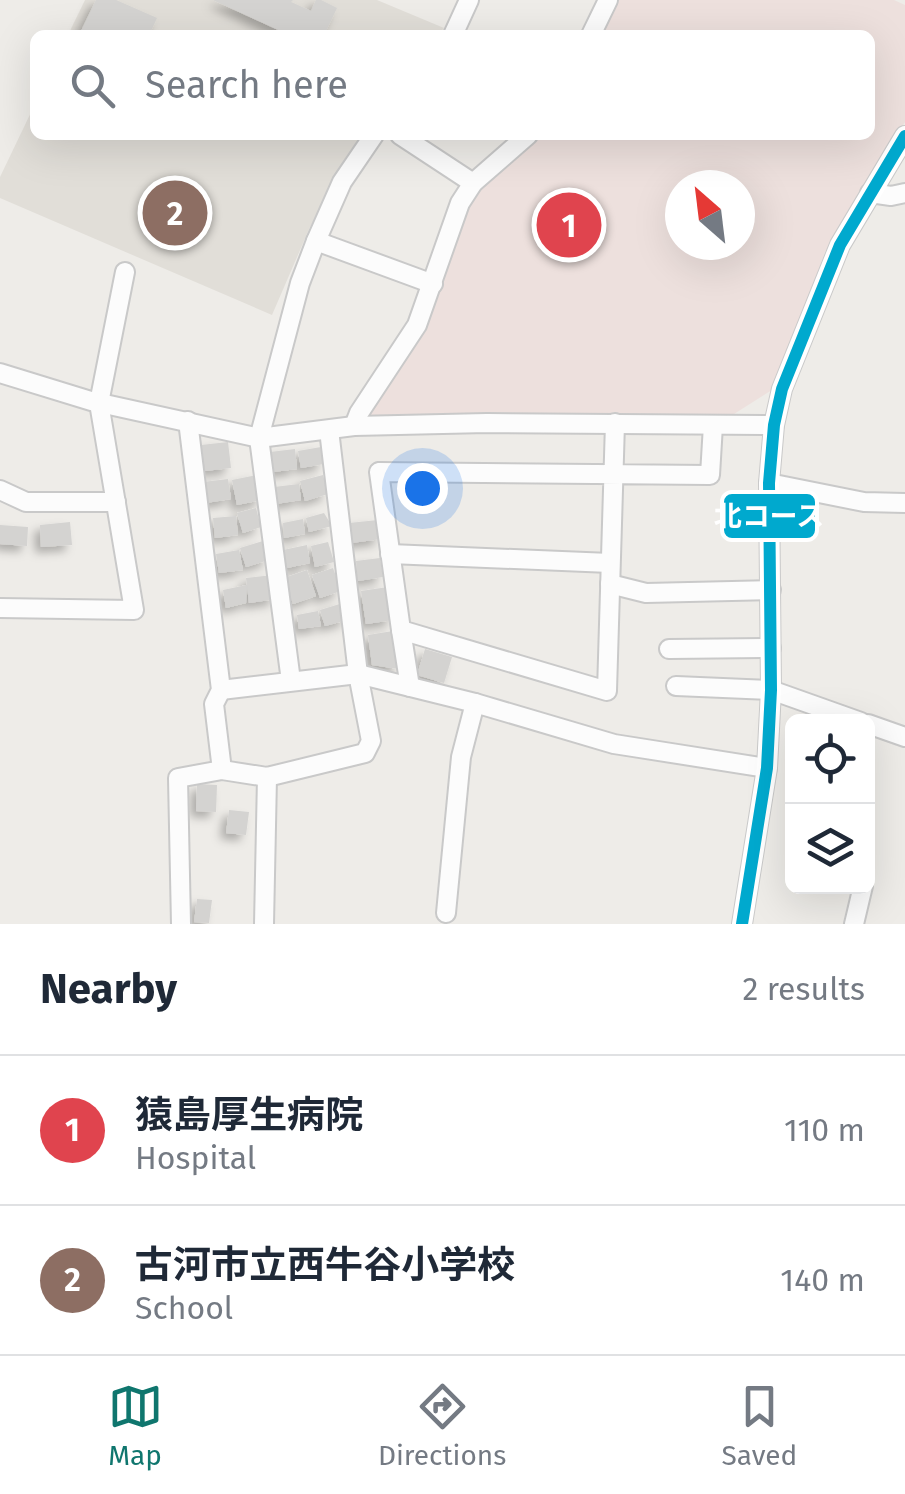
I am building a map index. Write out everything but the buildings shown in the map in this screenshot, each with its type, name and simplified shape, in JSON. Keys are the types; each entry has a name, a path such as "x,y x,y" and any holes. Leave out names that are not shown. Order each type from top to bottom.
{"street":[{"path":"455,30 468,0"},
{"path":"593,30 608,0"},
{"path":"742,924 767,768 771,690 769,484 774,425 782,389 840,245 905,136"},
{"path":"290,681 259,438 300,283 342,182 371,140"},
{"path":"408,140 473,183"},
{"path":"354,426 411,336 460,203 473,183 522,140"},
{"path":"870,193 905,193"},
{"path":"316,241 433,284"},
{"path":"0,608 134,610 99,403 125,272"},
{"path":"0,374 99,403 259,438 354,426 774,425"},
{"path":"188,421 220,690 214,704 222,770"},
{"path":"400,630 607,691 616,423"},
{"path":"410,687 379,472 710,474 714,424"},
{"path":"181,924 178,778 222,770 268,777 366,752 371,740 358,674 329,430"},
{"path":"769,484 864,502 905,502"},
{"path":"0,490 26,502 116,502"},
{"path":"390,554 610,563"},
{"path":"610,584 646,593 771,590"},
{"path":"669,649 771,648"},
{"path":"220,690 358,674 614,744 767,768"},
{"path":"676,686 771,690 839,714"},
{"path":"446,913 461,757 475,703"},
{"path":"875,727 905,737"},
{"path":"264,924 268,777"},
{"path":"854,924 860,894"}],"shaded area":[{"path":"85,0 377,0 444,28 442,30 70,30"},
{"path":"615,0 894,0 905,5 905,122 825,252 775,388 734,414 368,416 465,206 478,188 531,140 875,140 875,30 600,30"},
{"path":"30,114 30,140 360,140 310,227 272,315 0,198 0,177"}],"transit line":[{"name":"北コース","path":"742,924 767,768 771,690 769,483 774,425 782,389 840,245 905,136"}],"place":[{"name":"古河市立西牛谷小学校","path":"175,213"},
{"name":"猿島厚生病院","path":"569,225"}]}
